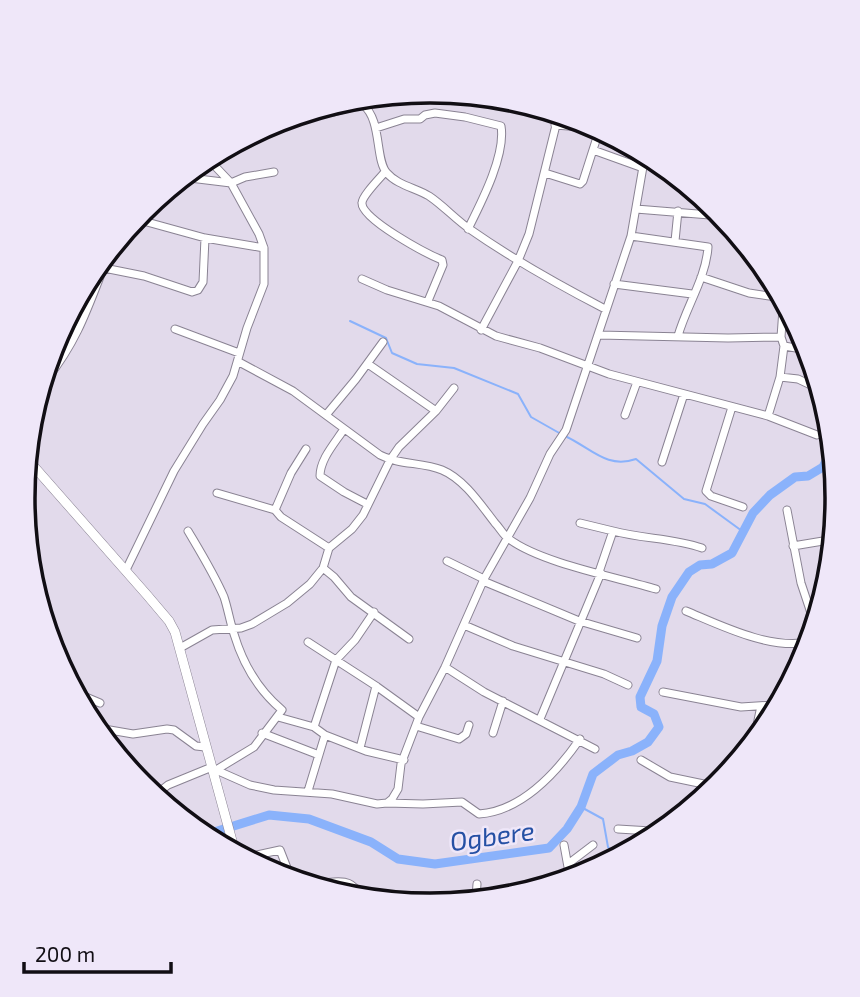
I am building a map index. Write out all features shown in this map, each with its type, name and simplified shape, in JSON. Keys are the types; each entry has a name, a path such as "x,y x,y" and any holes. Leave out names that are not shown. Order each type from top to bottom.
{"main road":[{"path":"36,469 169,621 180,648 233,841"}],"street":[{"path":"368,109 376,128 385,172 438,202 468,229 518,261 605,309"},
{"path":"376,128 404,119 420,119 435,113 501,126 502,134 491,181 468,229"},
{"path":"481,330 518,261 528,234 555,124"},
{"path":"545,173 580,184 596,140"},
{"path":"593,149 639,164"},
{"path":"387,803 396,794 401,764 419,717 484,580 530,498 550,454 566,430 631,236 644,166"},
{"path":"126,570 174,471 220,400 239,358 264,284 264,248 259,234 231,183 216,167"},
{"path":"198,179 231,183 245,177 274,172"},
{"path":"385,172 364,198 363,209 368,216 406,243 442,260 443,265 428,301"},
{"path":"636,209 700,211"},
{"path":"675,241 678,211"},
{"path":"148,222 205,238 264,248"},
{"path":"631,236 708,247 701,277 677,336"},
{"path":"108,270 144,276 192,292 198,290 203,282 205,238"},
{"path":"701,277 749,293 769,296"},
{"path":"362,279 387,290 428,301 481,330 637,382 768,416 817,435"},
{"path":"614,284 692,295"},
{"path":"60,362 77,335 94,291"},
{"path":"768,416 780,377 784,346 781,337 782,321"},
{"path":"175,329 239,358 274,379 369,449 390,460 443,470 472,495 506,537 554,560 656,589"},
{"path":"598,335 781,337"},
{"path":"326,415 383,342"},
{"path":"784,346 795,348"},
{"path":"368,364 436,411"},
{"path":"780,377 797,379 808,384"},
{"path":"625,415 637,382"},
{"path":"180,648 208,631 241,628 252,624 287,603 310,584 323,568 329,548 358,523 399,447 436,411 454,388"},
{"path":"662,462 684,394"},
{"path":"732,407 706,491 711,496 743,507"},
{"path":"344,429 321,467 320,476 368,504"},
{"path":"275,510 291,473 306,449"},
{"path":"217,493 275,510 281,517 329,548"},
{"path":"787,510 801,583 810,608"},
{"path":"579,523 638,537 677,540 702,548"},
{"path":"163,789 214,770 254,747 282,710 268,698 250,673 232,628 225,600 211,569 188,531"},
{"path":"540,719 600,573 613,531"},
{"path":"793,546 823,541"},
{"path":"447,561 579,621 637,638"},
{"path":"323,568 351,597 409,639"},
{"path":"686,611 769,641 797,643"},
{"path":"314,727 336,660 355,640 374,612"},
{"path":"464,625 526,651 565,661 628,685"},
{"path":"308,642 376,685 419,717"},
{"path":"445,667 470,684 595,748"},
{"path":"360,748 376,685"},
{"path":"663,692 741,707 766,706"},
{"path":"90,699 100,703"},
{"path":"493,733 503,701"},
{"path":"759,717 761,706"},
{"path":"278,717 314,727 325,735 360,748 404,760"},
{"path":"416,726 459,739 466,734 469,725"},
{"path":"111,730 132,734 174,730 197,746 205,747"},
{"path":"262,733 319,755"},
{"path":"308,791 325,735"},
{"path":"214,770 257,787 332,793 377,804 462,802 478,814 497,810 537,787 563,763 580,739"},
{"path":"641,760 679,781 702,784"},
{"path":"618,829 643,831"},
{"path":"564,845 569,868"},
{"path":"568,864 593,845"},
{"path":"259,855 280,850 286,866"},
{"path":"476,891 477,884"}],"waterway":[{"path":"350,321 386,338 392,353 417,364 454,368 518,394 531,417 561,434"},
{"path":"567,437 608,460 636,459 684,499 705,504 742,531"},
{"name":"Ogbere","path":"217,831 269,815 309,819 371,842 398,859 435,864 549,848 567,829 581,807 593,774 618,755 648,742 659,727 654,714 641,707 640,697 657,661 662,626 672,597 689,572 732,553 753,513 770,495 795,477 808,476 823,466"},
{"path":"581,807 603,819 611,850"}]}
